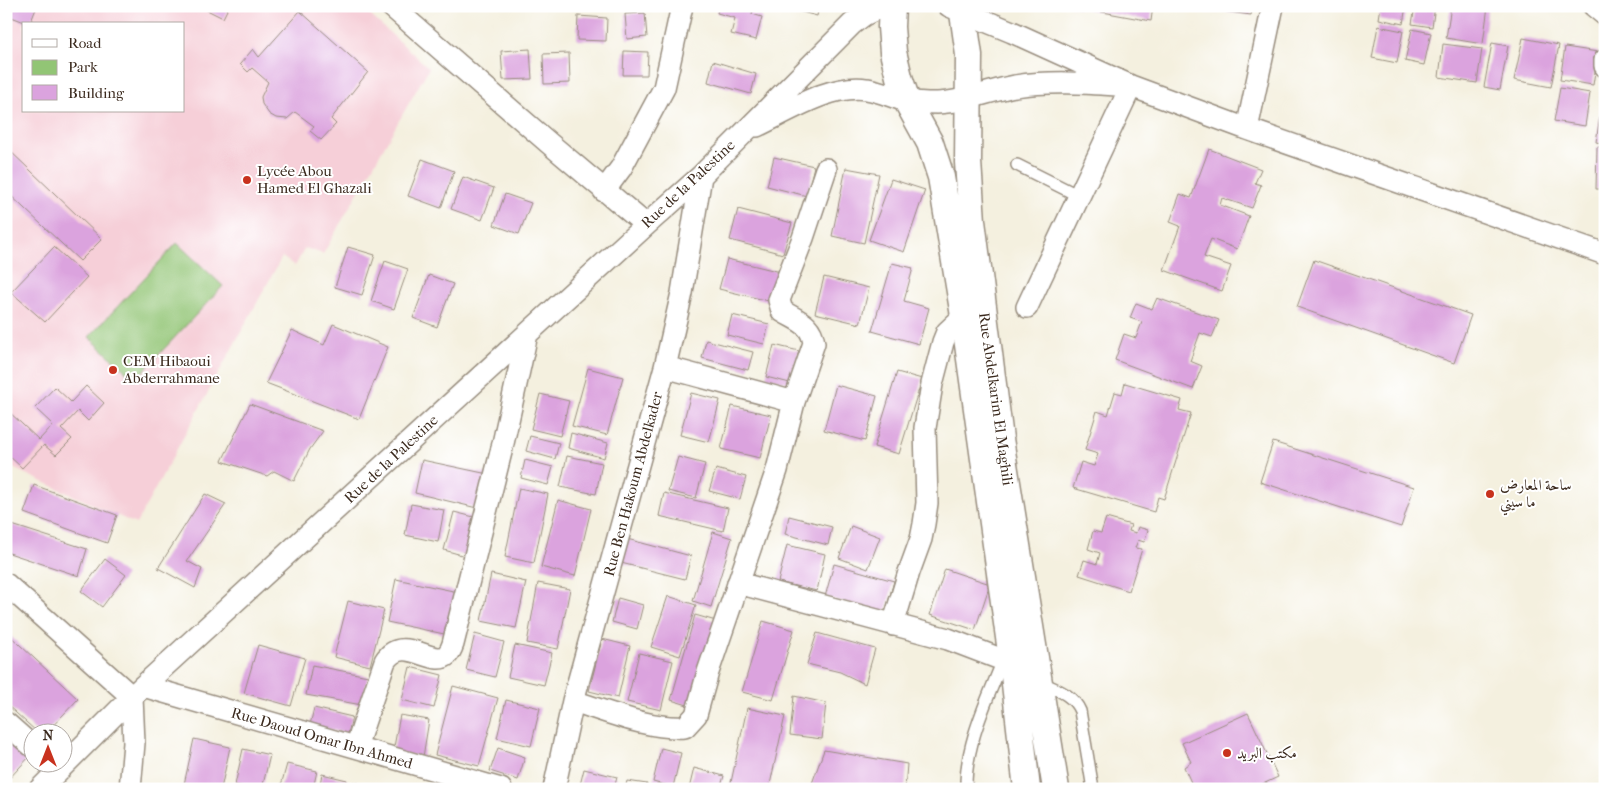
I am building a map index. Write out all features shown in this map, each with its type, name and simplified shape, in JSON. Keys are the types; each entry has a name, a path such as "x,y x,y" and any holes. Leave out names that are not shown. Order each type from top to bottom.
{"street":[{"path":"391,6 604,191 646,225"},
{"path":"604,191 622,168 664,88 682,6"},
{"name":"Rue de la Palestine","path":"72,751 701,176 852,24 864,15 882,6"},
{"path":"892,6 893,52 907,101 930,143 938,168 964,316 1008,663 1027,789"},
{"path":"1247,129 1273,6"},
{"path":"1594,6 1605,14"},
{"path":"958,8 1131,86 1247,129 1605,254"},
{"name":"Rue Abdelkarim El Maghili","path":"958,8 969,56 968,162 972,221 1000,439 1056,789"},
{"path":"1605,60 1605,66"},
{"path":"743,132 818,97 843,89 867,89 907,101 937,103 969,98 1015,86 1086,83 1131,86"},
{"path":"1027,306 1131,86"},
{"path":"573,701 652,725 670,728 685,727 696,715 708,672 777,470 794,402 814,343 813,334 809,327 782,312 779,300 809,221 826,169"},
{"name":"Rue Ben Hakoum Abdelkader","path":"554,789 573,701 665,367 682,293 701,176"},
{"path":"893,625 921,540 924,524 927,503 925,428 932,384 947,332 964,316"},
{"path":"356,747 385,661 390,654 396,650 405,649 427,656 443,657 448,654 453,644 502,448 527,334"},
{"path":"665,367 794,402"},
{"path":"738,583 948,639 1008,663 1040,682"},
{"path":"6,584 138,691 130,789"},
{"name":"Rue Daoud Omar Ibn Ahmed","path":"138,691 356,747 501,789"},
{"path":"6,722 22,737"},
{"name":"Rue de la Palestine","path":"40,789 51,772"}],"lane":[{"path":"1017,165 1079,196"},
{"path":"966,789 966,772 978,724 1008,663"},
{"path":"1040,682 1067,695 1077,704 1080,711 1093,789"}],"shaded area":[{"path":"6,6 360,6 429,68 323,254 305,248 295,266 282,257 136,524 6,465"}],"green space":[{"path":"177,243 223,286 135,380 89,337"}],"building":[{"path":"6,6 37,6 31,22 25,22 6,15"},
{"path":"199,6 229,6 223,18"},
{"path":"719,6 740,6 753,9 752,14 762,17 756,40 731,34 735,18 717,13"},
{"path":"779,6 819,6 817,16"},
{"path":"1070,6 1153,6 1151,21"},
{"path":"1215,6 1253,6 1251,15 1214,10"},
{"path":"1381,6 1406,6 1403,24 1379,19"},
{"path":"1415,6 1435,6 1432,27 1412,24"},
{"path":"1451,6 1488,6 1483,44 1446,38"},
{"path":"300,11 368,72 331,119 336,124 321,140 310,131 314,126 295,112 287,119 276,118 269,114 262,104 261,97 268,82 252,68 248,72 240,64 253,49 259,57"},
{"path":"645,13 647,37 627,39 625,14"},
{"path":"578,16 607,18 606,41 577,40"},
{"path":"1378,26 1403,31 1397,63 1372,58"},
{"path":"1412,29 1431,33 1424,65 1405,61"},
{"path":"1523,38 1559,45 1551,87 1514,80"},
{"path":"1492,43 1508,46 1500,90 1484,87"},
{"path":"1443,44 1482,49 1477,83 1439,77"},
{"path":"1565,47 1598,52 1593,85 1560,80"},
{"path":"530,49 532,79 503,80 501,51"},
{"path":"624,51 648,52 647,75 623,75"},
{"path":"569,53 570,83 544,84 543,54"},
{"path":"713,61 756,74 751,94 708,82"},
{"path":"1560,88 1590,93 1585,126 1554,121"},
{"path":"1602,103 1605,104 1605,144 1596,142"},
{"path":"6,147 102,239 80,261 6,191"},
{"path":"1597,147 1605,147 1605,189 1596,189"},
{"path":"1209,149 1261,169 1255,183 1261,185 1252,208 1222,198 1220,205 1249,216 1237,249 1211,239 1204,257 1231,266 1222,291 1164,270 1180,226 1170,222 1180,194 1191,198"},
{"path":"774,157 814,166 807,196 767,186"},
{"path":"422,159 454,171 441,208 408,196"},
{"path":"846,168 879,174 864,243 832,236"},
{"path":"463,177 494,188 482,220 451,209"},
{"path":"891,179 925,190 904,252 869,240"},
{"path":"505,194 531,203 519,234 494,225"},
{"path":"738,209 792,223 783,254 730,240"},
{"path":"54,247 87,277 45,322 11,292"},
{"path":"348,247 375,255 362,295 335,287"},
{"path":"727,259 785,273 777,303 719,289"},
{"path":"1314,260 1471,315 1454,363 1297,307"},
{"path":"385,261 408,269 394,309 371,301"},
{"path":"892,263 913,268 904,301 929,308 919,344 872,331"},
{"path":"429,275 453,284 437,327 413,318"},
{"path":"824,277 869,288 860,324 815,313"},
{"path":"1157,298 1219,320 1212,337 1200,333 1190,361 1202,366 1193,389 1115,360 1124,334 1136,338 1142,322 1130,318 1136,303 1152,309"},
{"path":"732,315 769,324 764,344 727,335"},
{"path":"333,324 388,347 359,419 266,383 292,330 324,345"},
{"path":"706,340 753,352 748,370 702,358"},
{"path":"774,345 799,351 790,383 766,377"},
{"path":"588,368 623,377 607,435 572,426"},
{"path":"897,372 922,379 899,454 874,447"},
{"path":"1125,383 1182,400 1179,410 1191,413 1164,499 1158,497 1154,512 1073,488 1081,462 1094,466 1098,454 1085,450 1097,411 1108,415 1115,392 1122,394"},
{"path":"836,385 877,396 865,441 824,430"},
{"path":"86,386 104,403 88,421 78,411 61,429 72,439 56,455 44,445 22,468 6,453 6,409 39,440 53,425 35,408 55,387 71,402"},
{"path":"691,393 720,400 709,442 680,435"},
{"path":"540,394 569,401 560,436 531,429"},
{"path":"250,404 323,431 310,449 294,481 274,471 267,476 222,461"},
{"path":"732,406 771,415 760,458 721,449"},
{"path":"571,433 608,443 604,458 568,448"},
{"path":"530,436 559,443 555,459 526,451"},
{"path":"1273,442 1414,487 1401,527 1260,482"},
{"path":"567,456 602,463 596,494 560,487"},
{"path":"678,457 705,464 696,498 668,491"},
{"path":"422,460 488,474 481,509 415,493"},
{"path":"525,460 553,467 548,485 521,478"},
{"path":"716,469 746,477 740,499 709,491"},
{"path":"34,485 117,515 107,543 24,513"},
{"path":"519,488 548,494 534,563 505,557"},
{"path":"664,493 728,508 723,531 659,516"},
{"path":"205,494 226,504 187,561 202,569 195,588 158,568"},
{"path":"558,500 591,509 575,576 541,567"},
{"path":"411,504 444,510 438,542 405,535"},
{"path":"454,512 478,518 469,557 444,550"},
{"path":"789,516 832,527 828,545 785,534"},
{"path":"1106,518 1131,525 1129,531 1136,533 1138,527 1148,530 1144,542 1138,540 1135,548 1142,549 1129,591 1079,575 1084,560 1097,564 1100,553 1088,549 1093,531 1101,533"},
{"path":"12,525 87,549 79,576 6,552 6,542"},
{"path":"851,526 880,537 868,569 839,558"},
{"path":"713,532 732,538 711,607 693,601"},
{"path":"627,539 691,556 685,579 621,563"},
{"path":"787,545 825,554 817,591 778,582"},
{"path":"105,559 126,575 102,607 81,591"},
{"path":"834,564 894,581 885,614 825,597"},
{"path":"945,569 990,584 975,630 930,615"},
{"path":"491,574 526,582 516,628 481,621"},
{"path":"396,579 458,592 449,635 387,622"},
{"path":"538,583 570,589 558,649 527,643"},
{"path":"668,596 696,605 680,656 651,647"},
{"path":"618,598 643,605 637,629 612,622"},
{"path":"348,601 384,610 370,666 334,657"},
{"path":"695,615 716,621 691,706 671,700"},
{"path":"763,621 794,630 773,700 742,692"},
{"path":"6,632 78,699 56,722 26,722 6,704"},
{"path":"817,633 875,649 865,684 840,672 807,664"},
{"path":"475,634 504,642 495,677 466,670"},
{"path":"602,639 630,646 618,698 589,691"},
{"path":"258,645 305,658 291,706 244,693"},
{"path":"515,645 552,653 544,685 508,677"},
{"path":"639,653 673,661 661,710 627,702"},
{"path":"312,665 368,676 362,705 306,695"},
{"path":"410,667 442,675 434,708 402,700"},
{"path":"453,686 498,698 479,766 435,755"},
{"path":"794,696 826,703 822,739 790,735"},
{"path":"506,700 540,708 531,746 497,738"},
{"path":"314,708 352,717 348,734 310,725"},
{"path":"747,708 785,716 769,789 739,789 730,787"},
{"name":"مكتب البريد","path":"1248,713 1278,777 1252,789 1194,789 1184,767 1191,762 1182,743"},
{"path":"400,715 429,720 423,757 393,752"},
{"path":"6,732 22,747 22,765 6,782"},
{"path":"194,739 230,747 221,789 183,789"},
{"path":"498,748 525,757 518,780 490,771"},
{"path":"661,748 681,753 673,787 653,782"},
{"path":"243,749 270,755 262,789 235,785"},
{"path":"824,750 907,764 905,789 810,789"},
{"path":"287,764 317,771 313,789 280,789"},
{"path":"694,768 724,776 720,789 689,789"},
{"path":"584,769 617,777 614,789 579,789"},
{"path":"322,774 347,780 345,789 319,789"},
{"path":"627,781 647,784 646,789 625,789"},
{"path":"353,782 378,788 378,789 351,789"}],"place":[{"name":"Lycée Abou Hamed El Ghazali","path":"247,180"},
{"name":"CEM Hibaoui Abderrahmane","path":"113,370"},
{"name":"ساحة المعارض ما سيني","path":"1490,494"},
{"name":"مكتب البريد","path":"1227,753"}]}
